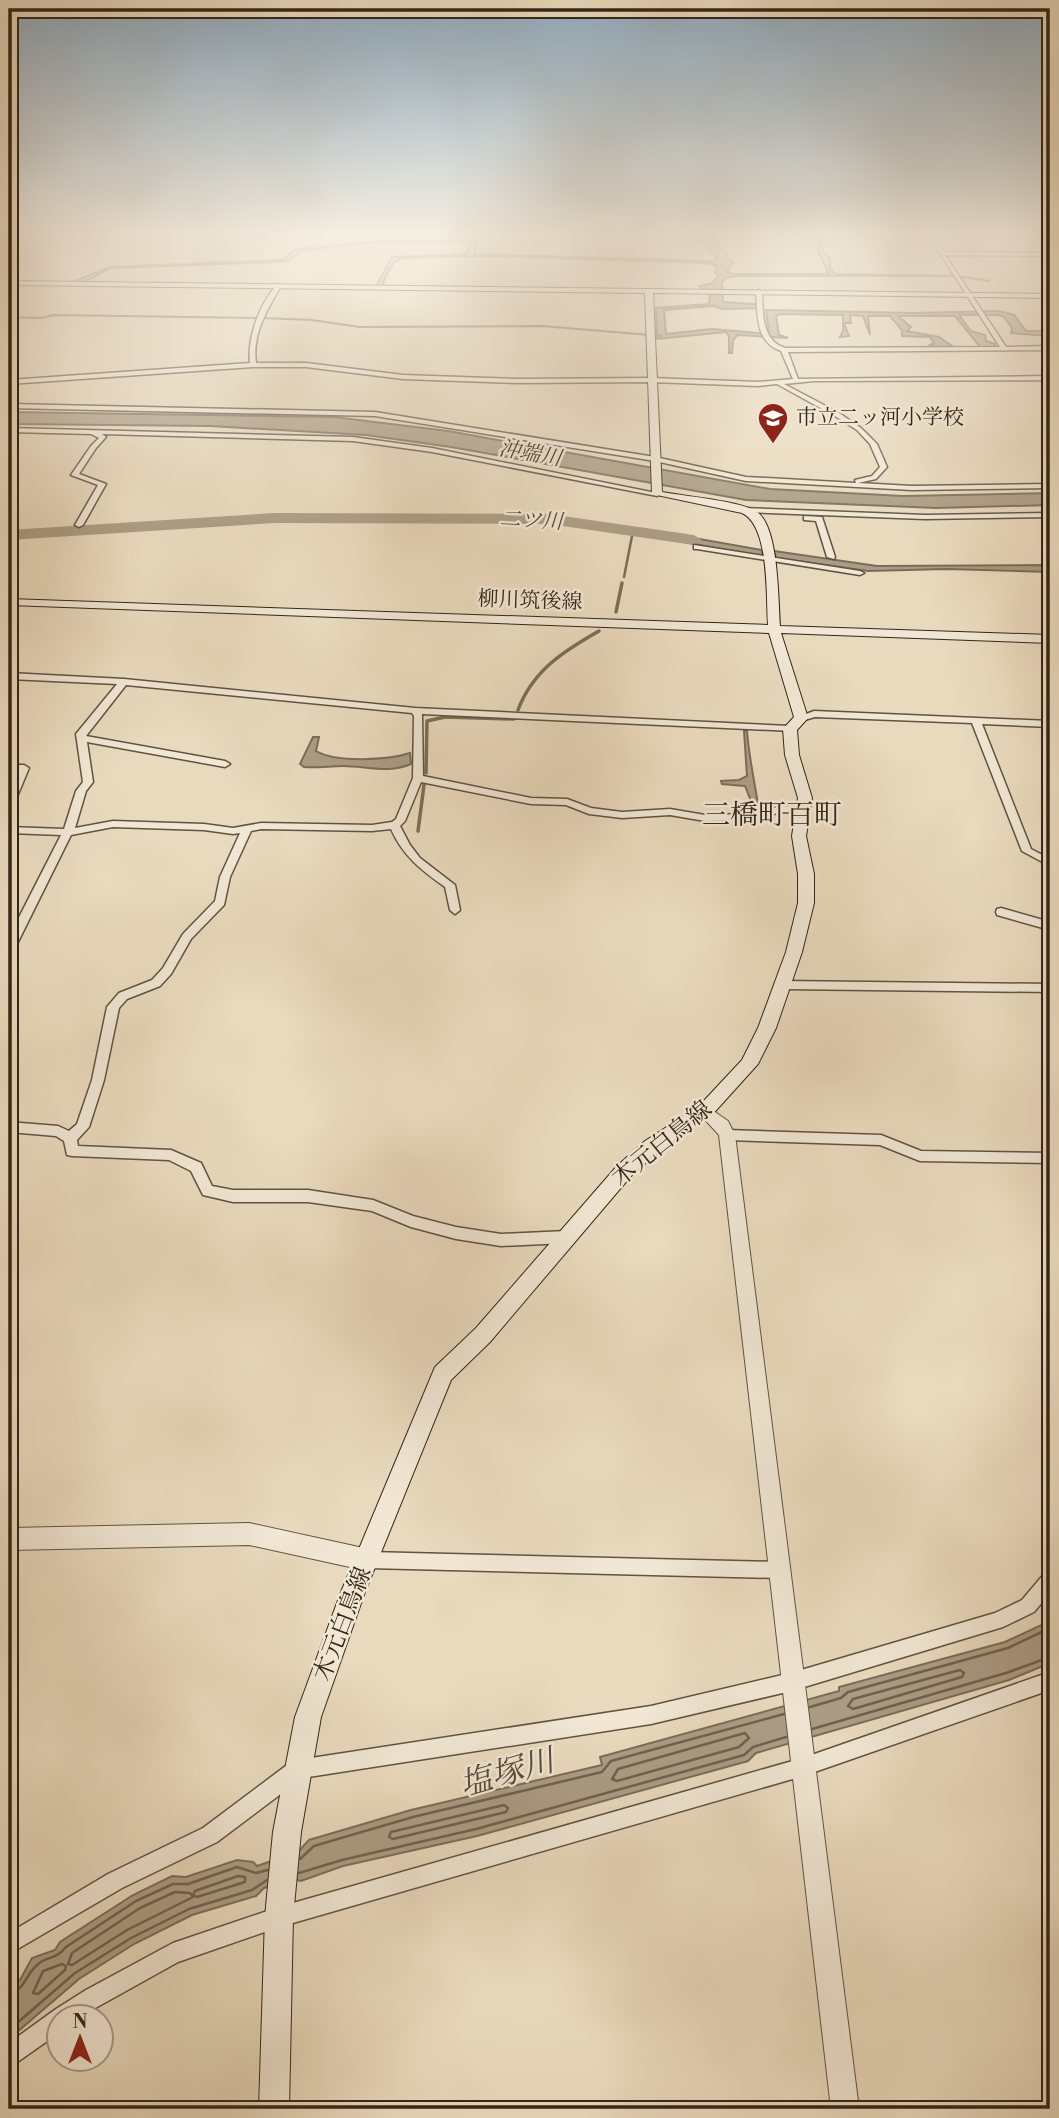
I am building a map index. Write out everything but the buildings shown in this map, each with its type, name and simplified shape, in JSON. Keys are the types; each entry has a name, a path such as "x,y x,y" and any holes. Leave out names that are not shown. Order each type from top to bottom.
{"main road":[{"path":"650,332 657,492 750,512"},
{"name":"木元白鳥線","path":"274,2109 280,1908 287,1832 308,1717 353,1592 443,1374 483,1335 624,1171 652,1146 705,1111 749,1064 767,1028 804,920 806,874 799,845 805,798 792,755 796,724 774,629 763,529 750,512"},
{"name":"柳川筑後線","path":"9,602 1050,639"}],"street":[{"path":"253,365 251,352 255,332"},
{"path":"763,332 764,337 773,347 783,350 1050,348"},
{"path":"992,332 1003,347"},
{"path":"783,350 794,381"},
{"path":"9,382 253,365 306,365 421,378 541,381 651,380 735,384 1050,378"},
{"path":"779,481 869,480 884,467 867,437 822,404 794,393 781,383"},
{"path":"9,406 375,414 655,461 720,475 912,488 1050,486"},
{"path":"9,430 353,439 432,450 657,492"},
{"path":"79,526 102,484 75,475 93,447 103,437 92,433 93,431"},
{"path":"750,512 925,517 1050,514"},
{"path":"750,512 819,519 831,557"},
{"path":"697,547 768,556 860,573"},
{"path":"9,676 124,682 415,711 796,724 814,715 1050,724"},
{"path":"9,948 68,832 81,791 88,782 81,734 124,682"},
{"path":"9,830 68,832 113,824 204,827 233,831 261,826 372,828 395,825 400,821 418,778 419,716 415,711"},
{"path":"976,721 1027,851 1050,863"},
{"path":"82,738 225,764"},
{"path":"9,768 24,768 9,804"},
{"path":"418,778 531,801 568,802 589,811 622,815 670,812 705,818 750,817 782,809 802,810"},
{"path":"395,825 403,847 418,863 450,885 455,910"},
{"path":"70,1138 83,1126 98,1080 113,1007 123,996 156,983 167,971 187,937 220,902 225,877 247,829"},
{"path":"1001,912 1050,926"},
{"path":"782,985 1050,989"},
{"path":"705,1111 722,1126 727,1135 845,2109"},
{"path":"9,1127 58,1130 70,1138 72,1151 172,1155 196,1167 208,1191 220,1194 308,1196 373,1206 434,1227 501,1240 566,1237"},
{"path":"727,1135 881,1140 920,1156 1050,1158"},
{"path":"9,1539 249,1534 368,1560 778,1570"},
{"path":"9,1944 115,1881 210,1835 298,1769 650,1715 792,1688 997,1621 1028,1606 1050,1580"},
{"path":"85,2002 173,1953 280,1908 803,1763 1050,1681"},
{"path":"9,2056 46,2029"}],"water":[{"path":"657,332 666,334 686,332 744,332 769,334 769,332 779,332 779,335 788,338 737,335 733,341 732,353 729,353 729,336 726,332 657,339"},
{"path":"843,332 847,332 849,336 840,337"},
{"path":"902,332 911,332 939,337 955,348 937,348 930,345 934,343 930,337 902,336"},
{"path":"968,332 985,335 986,341 995,344 995,347 981,348"},
{"path":"1050,332 1050,336 1011,333"},
{"name":"沖端川","path":"9,412 334,417 448,431 770,489 903,496 1050,493 1050,505 936,508 746,500 451,447 366,435 210,426 9,424"},
{"path":"660,532 762,550 763,557 657,537"},
{"path":"774,551 877,566 1050,565 1050,572 947,569 868,571 776,558"},
{"path":"744,731 747,731 759,810 755,811 745,786 722,784 721,781 739,780 747,776"},
{"path":"313,737 319,737 316,751 325,755 362,759 410,753 411,764 394,769 304,767 300,764"},
{"name":"塩塚川","path":"1050,1621 1050,1663 1009,1680 756,1753 748,1761 477,1836 343,1866 301,1881 293,1879 264,1888 256,1896 192,1915 134,1944 79,1979 52,2002 46,2002 46,2007 9,2039 9,1989 20,1980 32,1958 55,1950 60,1942 133,1895 172,1876 186,1877 237,1860 253,1862 257,1866 298,1852 309,1840 411,1810 602,1765 600,1757 1005,1642"}],"waterway":[{"path":"612,332 662,336"},
{"name":"二ツ川","path":"9,535 275,518 549,519 694,540"},
{"path":"624,577 633,531"},
{"path":"616,612 622,583"},
{"path":"518,710 532,684 551,663 599,631"},
{"path":"426,773 427,721 445,717 514,719"},
{"path":"418,831 424,785"}],"place":[{"name":"市立二ッ河小学校","path":"773,445"}],"district":[{"name":"三橋町百町","path":"772,815"}]}
